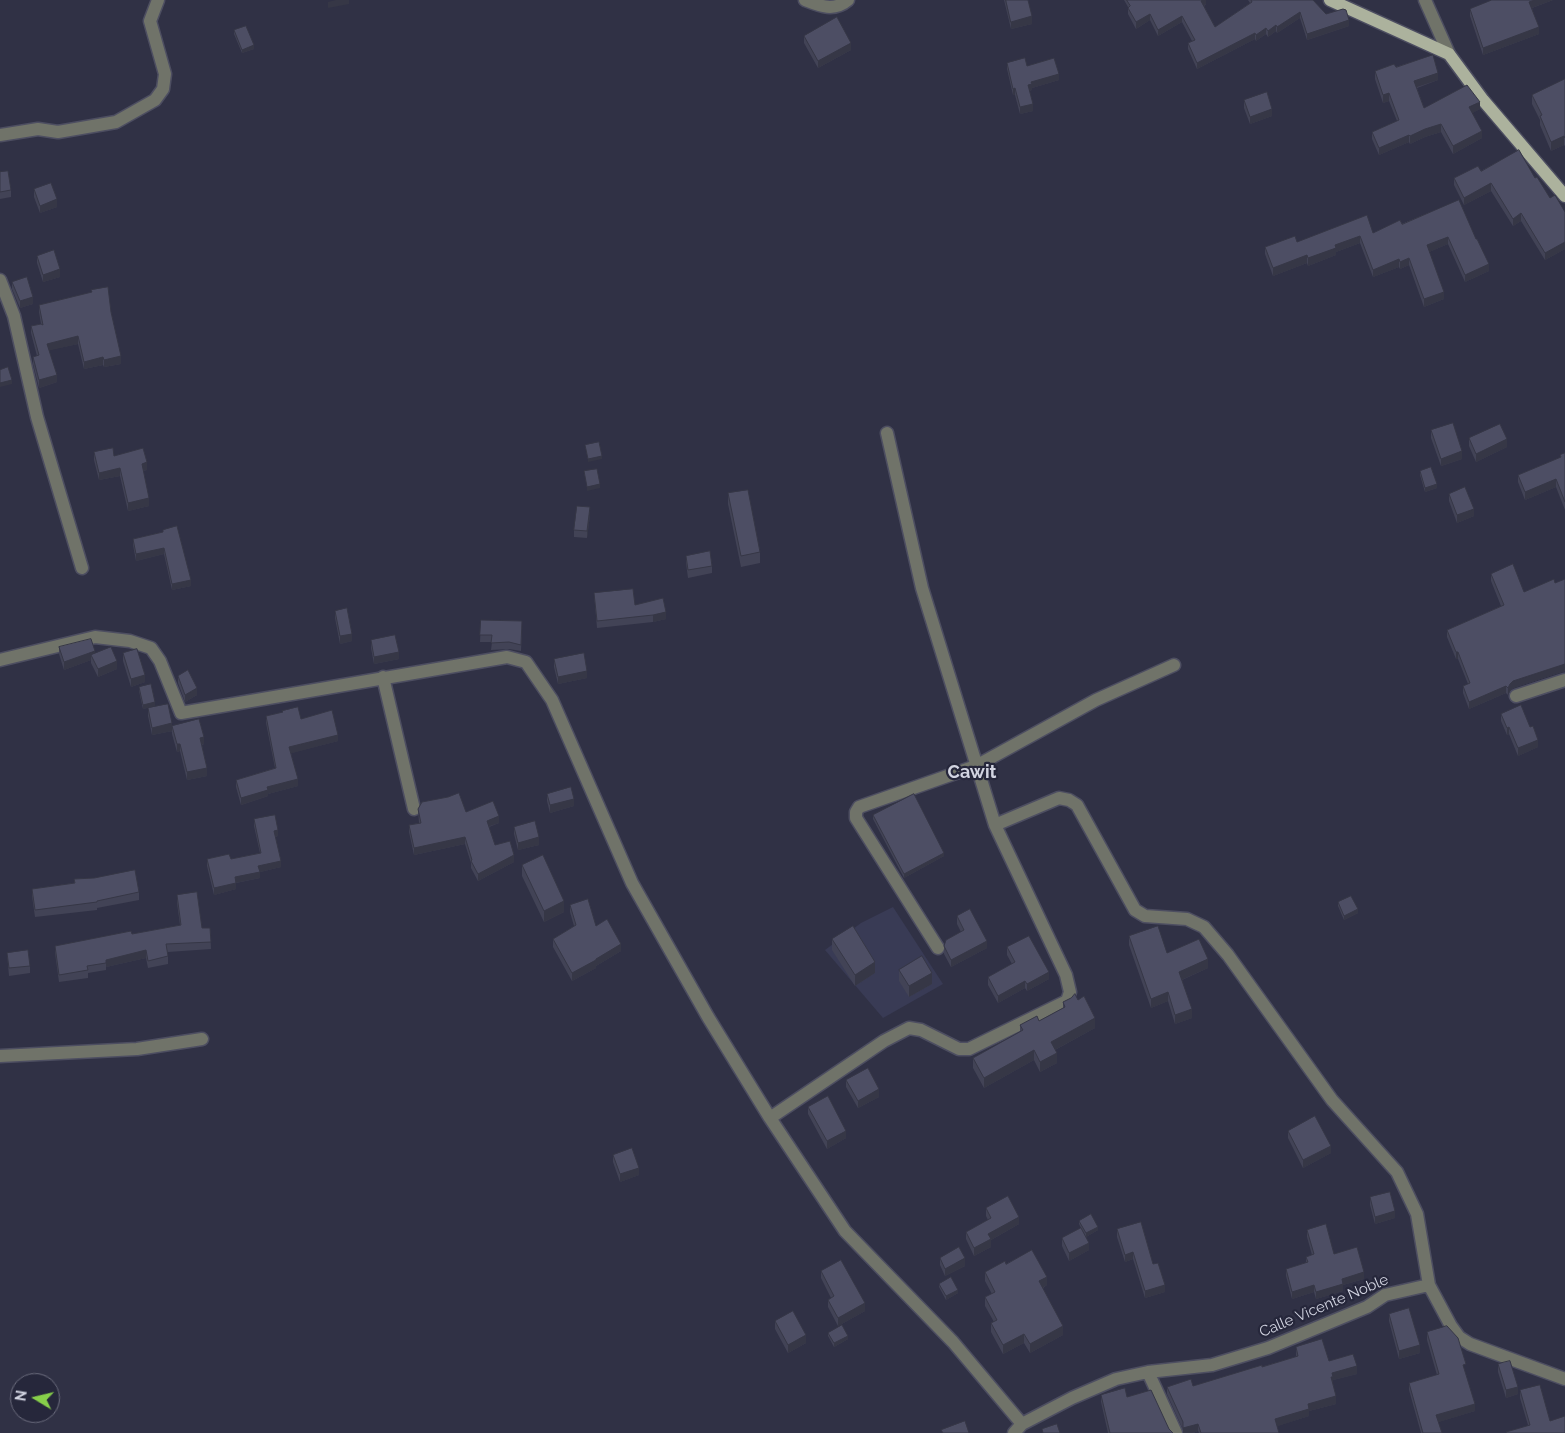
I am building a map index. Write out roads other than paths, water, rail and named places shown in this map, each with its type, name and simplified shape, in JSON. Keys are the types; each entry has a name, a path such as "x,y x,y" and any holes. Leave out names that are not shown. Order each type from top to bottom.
{"main road":[{"path":"1330,0 1449,54 1483,100 1565,196"}],"street":[{"path":"0,135 38,129 58,132 116,122 155,100 163,89 165,74 150,21 158,0"},
{"path":"805,0 825,8 842,5 848,0"},
{"path":"1425,0 1449,54"},
{"path":"0,280 14,316 37,417 82,568"},
{"path":"770,1118 884,1041 909,1028 921,1030 959,1049 969,1049 1067,1001 1070,992 1066,975 995,825 922,588 886,433"},
{"path":"0,660 94,637 130,641 151,648 160,662 182,713 506,657 526,662 552,700 632,883 708,1017 770,1118 845,1231 953,1342 1018,1428"},
{"path":"938,948 856,818 856,812 859,807 976,766 1096,700 1174,665"},
{"path":"383,677 414,809"},
{"path":"1516,696 1565,680"},
{"path":"995,825 1059,798 1069,800 1077,805 1135,910 1145,916 1188,919 1204,927 1228,955 1332,1100 1397,1172 1417,1214 1429,1285 1459,1337 1470,1344 1565,1379"},
{"path":"0,1056 137,1049 202,1039"},
{"name":"Calle Vicente Noble","path":"1018,1428 1072,1398 1116,1379 1148,1372 1212,1365 1268,1348 1366,1307 1385,1295 1429,1285"},
{"path":"1148,1372 1176,1433"}],"district":[{"name":"Cawit","path":"972,773"}]}
